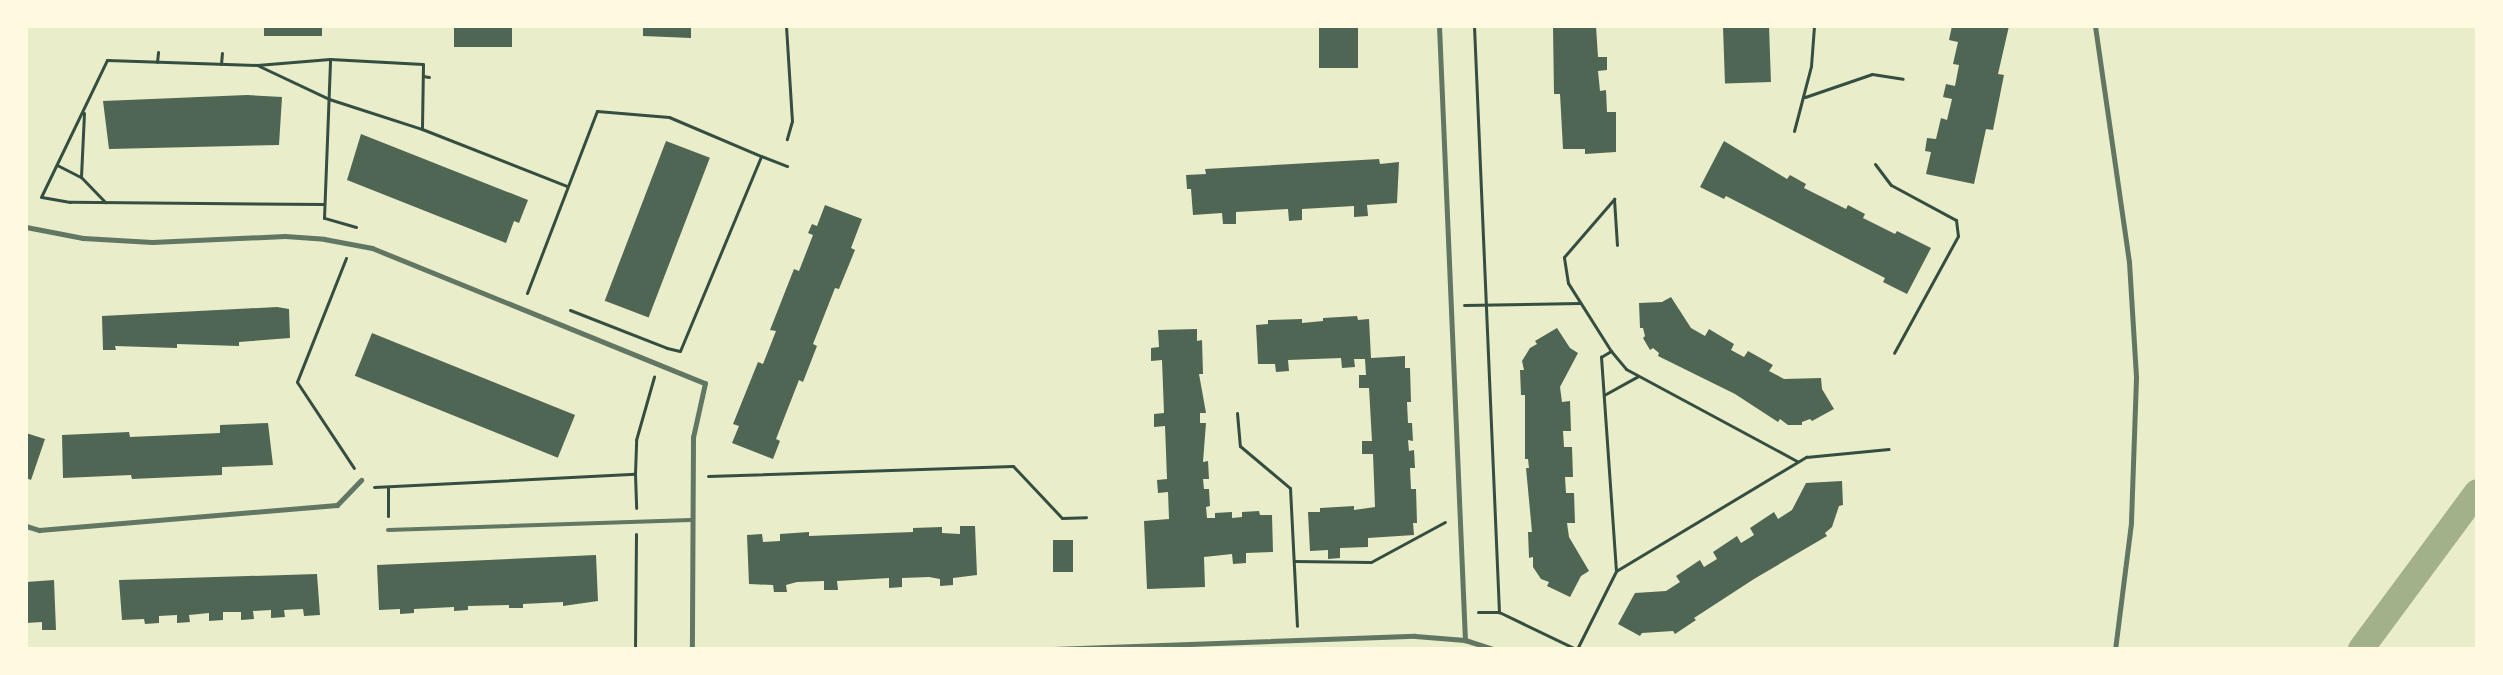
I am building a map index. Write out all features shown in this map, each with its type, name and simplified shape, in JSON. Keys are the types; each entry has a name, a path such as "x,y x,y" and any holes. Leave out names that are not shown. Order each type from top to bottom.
{"street":[{"path":"1439,26 1453,306 1465,640"},
{"path":"2095,26 2129,262 2136,378 2131,523 2115,649"},
{"path":"26,227 82,238 152,242 285,236 372,248 444,275 705,383 693,437 691,520 692,649"},
{"path":"26,526 38,530 337,505 361,480"},
{"path":"1053,649 1415,636 1465,640 1493,649"}],"lane":[{"path":"388,530 691,520"}],"path":[{"path":"786,26 792,120 787,139"},
{"path":"1474,26 1484,305 1499,612"},
{"path":"1794,131 1805,97 1814,26"},
{"path":"157,62 158,52"},
{"path":"221,64 222,52"},
{"path":"330,59 324,218 356,228"},
{"path":"324,204 106,202 42,197 107,60 256,65 330,59 423,64 422,129"},
{"path":"256,65 329,99 422,129 567,186"},
{"path":"1805,97 1872,74 1903,79"},
{"path":"423,76 429,77"},
{"path":"81,177 84,109"},
{"path":"534,296 525,292 597,111 669,117 787,166"},
{"path":"560,306 667,348 680,351 761,156"},
{"path":"1875,164 1891,185 1956,220 1958,236 1894,353"},
{"path":"57,165 81,177 106,202"},
{"path":"1617,245 1614,199 1564,257 1568,283 1611,351 1626,369 1797,462"},
{"path":"351,244 297,382 361,480"},
{"path":"1453,306 1581,303"},
{"path":"635,474 636,440 646,396 667,348"},
{"path":"1464,612 1499,612 1576,649 1616,571 1602,357 1611,351"},
{"path":"1604,394 1638,375"},
{"path":"1237,413 1240,446 1290,488 1298,641"},
{"path":"1616,571 1806,457 1889,449"},
{"path":"692,476 1013,466 1062,518 1086,517"},
{"path":"388,487 388,530"},
{"path":"1294,561 1371,562 1461,512"}],"building":[{"path":"264,26 322,26 322,36 264,36"},
{"path":"454,26 512,26 512,47 454,47"},
{"path":"643,26 691,26 691,38 643,36"},
{"path":"1319,26 1358,26 1358,68 1319,68"},
{"path":"1553,26 1596,26 1598,57 1607,57 1607,70 1598,71 1600,91 1606,90 1607,112 1616,112 1616,152 1585,154 1585,149 1563,149 1560,94 1554,94"},
{"path":"1769,26 1771,82 1725,84 1723,28"},
{"path":"1952,26 2009,26 1998,74 2004,75 1993,130 1986,129 1974,184 1926,174 1931,152 1925,151 1927,138 1936,139 1941,118 1947,120 1952,99 1943,97 1946,84 1955,86 1959,65 1953,64 1958,42 1949,40"},
{"path":"247,95 282,97 279,145 109,149 103,101"},
{"path":"361,134 528,200 519,223 514,221 506,243 347,180"},
{"path":"666,141 710,158 649,317 605,301"},
{"path":"1724,141 1787,179 1790,175 1806,184 1804,188 1846,209 1848,205 1865,214 1863,218 1895,234 1897,231 1931,248 1907,294 1883,282 1885,278 1726,196 1724,199 1700,187"},
{"path":"1379,159 1380,164 1399,162 1397,203 1367,205 1368,216 1354,217 1354,206 1302,209 1302,220 1289,221 1288,209 1236,212 1236,224 1223,224 1222,213 1193,215 1191,189 1187,189 1186,175 1206,174 1205,169"},
{"path":"825,205 862,219 851,248 855,250 839,289 835,288 813,344 817,346 803,382 799,380 776,439 780,441 773,459 732,443 739,426 733,424 758,362 763,364 776,331 770,330 794,269 799,271 813,235 808,233 812,224 817,226"},
{"path":"1671,297 1691,328 1705,336 1709,329 1734,344 1731,350 1744,357 1748,351 1773,365 1769,371 1784,379 1821,378 1822,389 1834,409 1812,421 1810,419 1802,422 1802,425 1788,425 1780,419 1778,422 1735,394 1658,356 1659,353 1653,348 1650,350 1643,338 1645,336 1643,328 1640,328 1639,303 1662,302"},
{"path":"277,307 289,309 290,338 239,342 239,346 177,344 177,348 115,346 116,350 103,350 102,316"},
{"path":"1357,316 1358,320 1369,319 1371,358 1405,356 1405,368 1410,368 1411,402 1407,402 1408,423 1412,423 1413,441 1408,440 1409,451 1414,450 1415,468 1410,468 1411,489 1416,489 1417,523 1413,523 1414,535 1368,538 1368,547 1340,548 1340,558 1328,559 1328,550 1310,551 1308,512 1320,512 1320,508 1354,506 1354,510 1375,507 1373,454 1362,454 1362,441 1372,441 1369,388 1359,388 1359,375 1366,375 1365,359 1354,359 1355,367 1342,368 1341,358 1288,360 1289,371 1276,372 1275,364 1258,364 1256,325 1268,324 1268,320 1302,319 1302,323 1323,321 1323,318"},
{"path":"1557,328 1570,348 1578,353 1560,387 1562,402 1570,401 1571,431 1563,431 1564,447 1572,447 1573,477 1565,477 1566,493 1574,493 1575,523 1567,523 1569,537 1589,571 1581,576 1570,597 1547,586 1549,582 1541,579 1533,567 1533,557 1529,558 1528,532 1532,532 1526,468 1529,468 1528,459 1525,459 1525,395 1521,395 1520,370 1524,370 1522,361 1530,348 1537,344 1535,341"},
{"path":"1197,329 1197,341 1202,340 1203,374 1199,374 1206,413 1200,413 1200,423 1206,423 1203,462 1208,461 1209,479 1203,479 1204,489 1209,489 1210,506 1206,507 1207,518 1215,518 1215,513 1232,512 1232,518 1242,517 1242,512 1259,511 1260,515 1272,515 1273,552 1246,553 1246,563 1233,564 1232,554 1204,557 1205,587 1147,589 1144,521 1169,519 1168,492 1158,493 1157,480 1167,479 1165,426 1154,427 1154,414 1164,413 1162,360 1151,361 1151,348 1159,347 1158,330"},
{"path":"372,333 575,415 558,458 355,376"},
{"path":"268,423 273,465 222,467 222,475 132,479 131,475 63,478 62,435 129,432 130,437 220,433 220,425"},
{"path":"26,433 45,439 31,480 26,478"},
{"path":"1842,481 1843,505 1839,506 1832,527 1825,533 1827,536 1754,579 1694,618 1696,620 1675,634 1673,631 1642,633 1640,636 1618,624 1635,593 1666,591 1680,582 1676,576 1700,560 1704,567 1717,559 1713,552 1737,536 1741,543 1754,535 1750,528 1774,512 1778,519 1792,510 1806,483"},
{"path":"960,526 975,526 977,575 953,578 953,585 940,586 940,579 929,577 902,578 902,587 889,588 889,578 837,581 838,590 824,590 824,581 797,582 786,585 787,592 774,592 773,585 749,584 747,535 762,534 763,542 780,541 780,534 809,532 809,536 913,532 913,528 942,527 942,533 960,534"},
{"path":"1053,540 1073,540 1073,572 1053,572"},
{"path":"596,555 598,601 563,606 563,602 523,604 523,608 509,608 509,605 468,606 468,610 454,611 454,607 414,609 414,613 400,614 400,609 379,610 377,565"},
{"path":"317,574 320,615 304,616 303,609 284,610 285,617 271,618 271,610 253,611 254,619 241,620 241,612 223,612 223,620 209,621 209,613 189,615 190,622 177,623 177,615 159,616 159,623 145,624 144,619 122,620 119,580"},
{"path":"54,580 56,630 42,630 42,622 26,623 26,582"}],"waterway":[{"path":"2361,649 2477,492"}]}
